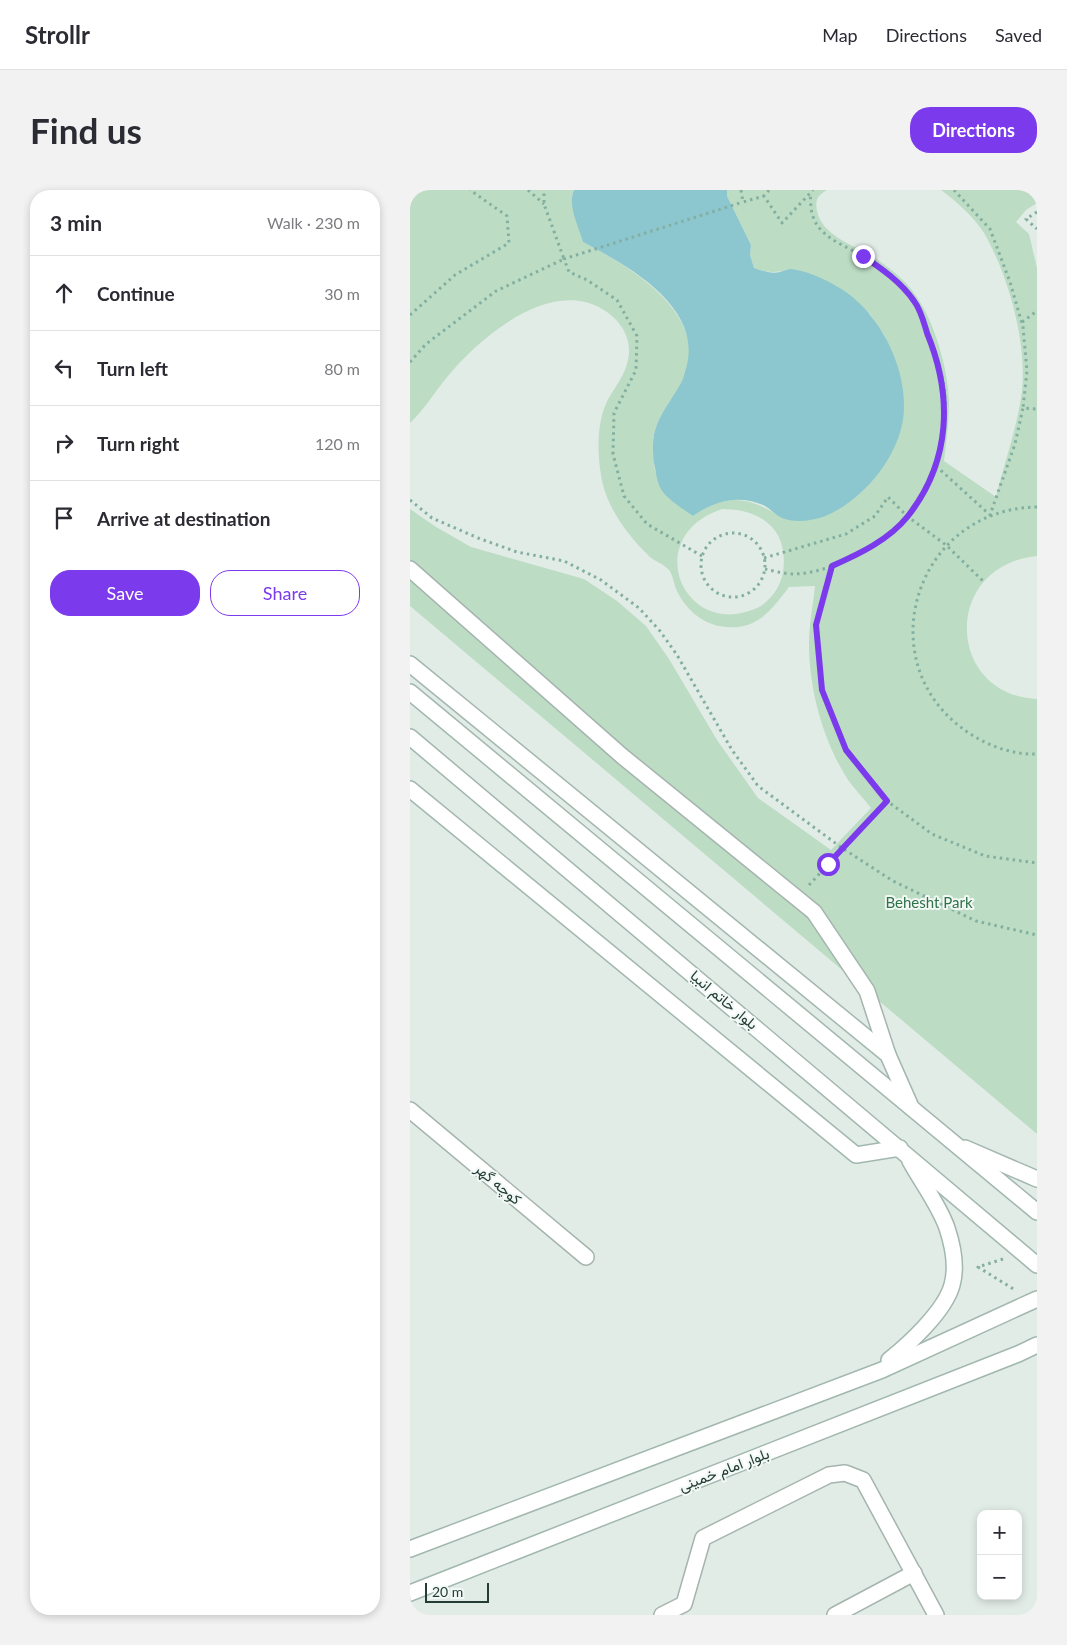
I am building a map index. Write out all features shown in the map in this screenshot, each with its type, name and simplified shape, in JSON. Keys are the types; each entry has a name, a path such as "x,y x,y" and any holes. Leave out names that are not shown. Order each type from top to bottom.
{"street":[{"path":"410,569 622,756 814,912 867,991 888,1055 913,1110"},
{"path":"410,664 888,1055"},
{"path":"410,692 950,1142 1037,1212"},
{"name":"بلوار خاتم انبیا","path":"410,737 1037,1265"},
{"path":"410,789 856,1155 902,1150 947,1228 955,1268 954,1278 952,1287 941,1305 920,1333 868,1374"},
{"name":"کوچه گهر","path":"410,1110 586,1257"},
{"path":"950,1142 1037,1179"},
{"path":"410,1549 868,1374 1035,1300"},
{"name":"بلوار امام خمینی","path":"410,1593 1037,1345"},
{"path":"1018,1354 1037,1354"},
{"path":"662,1615 684,1604 703,1538 829,1475 845,1473 863,1480 936,1615"},
{"path":"835,1615 914,1573"}],"path":[{"path":"410,315 455,275 509,243 507,216 470,190"},
{"path":"528,190 544,204"},
{"path":"544,190 544,204 569,272 587,280 617,300 638,336 636,370 614,413 613,454 624,496 647,524 702,556"},
{"path":"740,190 743,202"},
{"path":"410,362 426,344 496,291 564,259 764,196 769,190"},
{"path":"764,196 782,223 814,190"},
{"path":"954,190 990,229 1010,282 1022,322 1027,371 1023,408 1015,444 990,515"},
{"path":"764,569 793,574 814,572 859,554 883,539 907,516 936,466 942,436 945,402 937,361 916,302 890,275 863,256 834,241 822,230 814,220 810,193"},
{"path":"1037,212 1026,219 1037,229"},
{"path":"1022,322 1037,312"},
{"path":"1023,408 1037,409"},
{"path":"936,466 990,515"},
{"path":"764,558 799,550 846,534 875,516 888,497 907,516 946,545 983,581"},
{"path":"410,500 432,518 478,538 517,552 564,562 601,580 639,608 660,631 677,655 732,750 758,786 842,848 893,880 976,921 1037,936"},
{"path":"1037,507 1016,507 990,515 966,527 946,545 923,578 912,616 914,656 929,693 954,724 988,745 1027,754 1037,754"},
{"path":"734,533 744,535 753,540 760,548 764,558 764,569 755,588 736,597 716,592 705,581 701,566 706,546 714,539 734,533"},
{"path":"832,566 816,625 822,690 846,750 887,801 932,834 985,856 1037,863"},
{"path":"797,899 887,801"},
{"path":"1023,1253 978,1267 1035,1300"}],"green space":[{"name":"Behesht Park","path":"410,190 574,190 572,195 583,242 623,265 644,280 678,315 687,336 689,358 682,382 660,417 654,435 653,446 656,473 693,516 716,504 738,500 759,505 782,518 861,492 878,473 892,451 904,407 897,365 884,335 870,314 790,269 772,272 754,268 750,255 751,245 727,196 727,190 827,190 819,196 816,204 817,211 826,228 842,240 878,260 898,275 914,293 928,317 939,346 948,391 949,404 944,461 996,497 1021,398 1023,378 1019,335 1009,291 993,250 984,233 953,199 941,190 1037,190 1037,203 1026,210 1016,222 1029,234 1037,268 1037,556 1006,565 984,582 971,605 967,630 972,655 985,676 1007,692 1037,699 1037,1134 410,606 410,509 436,527 471,547 584,579 617,601 646,626 669,659 717,740 758,798 831,850 871,808 848,779 837,760 818,712 811,677 809,643 815,586 789,587 768,612 752,623 732,627 712,624 699,618 684,603 669,570 650,557 635,542 610,505 601,475 599,440 605,406 627,364 629,352 625,333 617,321 608,312 582,301 560,301 539,306 518,316 497,329 478,345 443,382 410,423","holes":["722,509 749,513 770,525 782,544 784,557 782,577 770,598 757,608 731,614 709,610 692,599 681,581 677,561 682,541 697,523"]}],"water":[{"path":"574,190 727,190 727,196 751,245 750,255 754,268 777,273 791,269 805,272 834,284 858,302 870,314 880,328 895,358 903,391 904,407 897,441 879,473 867,487 838,510 823,517 802,521 782,518 763,505 744,500 718,503 693,516 666,495 659,486 656,474 653,449 654,438 659,420 682,381 687,365 688,343 683,324 672,306 638,275 583,242 574,216 572,196"}],"route":[{"path":"828,864 887,801 846,750 822,690 816,625 832,566 859,554 883,539 907,516 925,486 936,466 942,436 945,402 933,346 916,302 890,275 863,256"}]}
